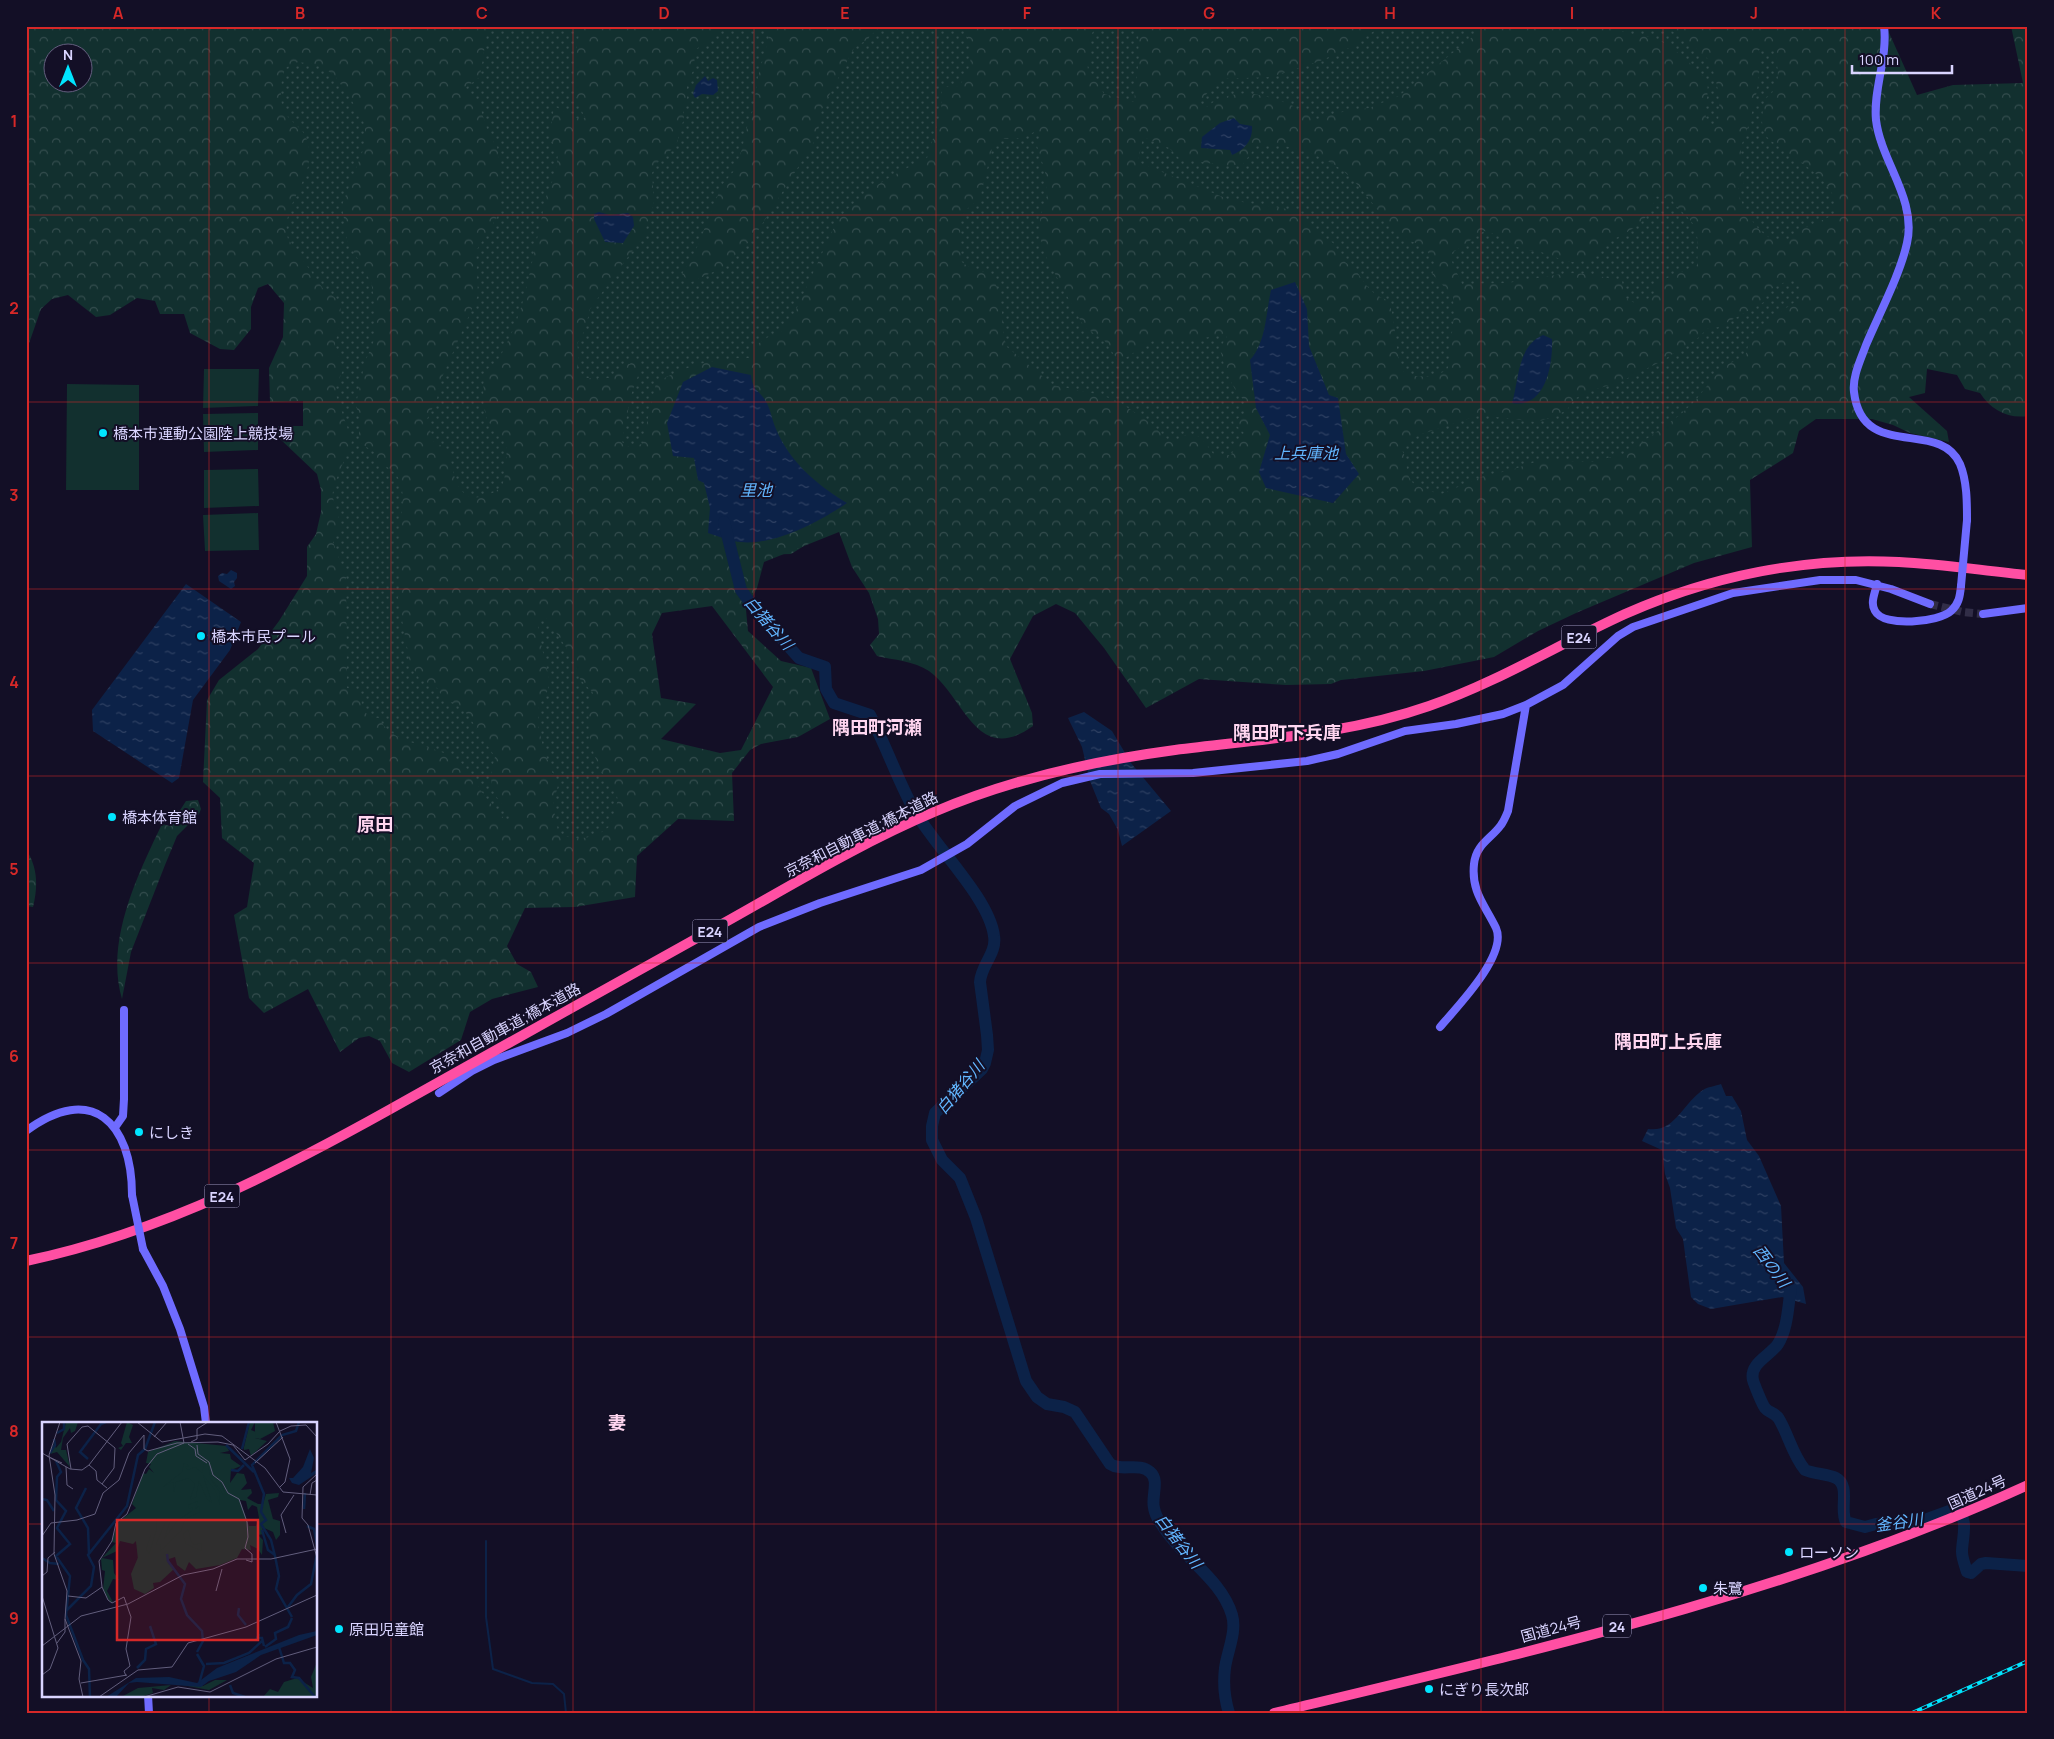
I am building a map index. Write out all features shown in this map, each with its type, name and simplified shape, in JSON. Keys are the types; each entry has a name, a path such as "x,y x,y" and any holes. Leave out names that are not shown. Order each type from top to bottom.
{"highway":[{"name":"京奈和自動車道;橋本道路","path":"26,1261 102,1242 160,1222 215,1200 266,1176 405,1101 869,843 937,811 1024,780 1076,767 1136,756 1310,736 1402,715 1471,690 1652,603 1748,574 1812,564 1872,561 1933,564 2028,575"},
{"name":"国道24号","path":"1274,1713 1534,1649 1678,1610 1816,1569 1954,1518 2028,1485"}],"street":[{"path":"1877,584 1872,603 1875,612 1883,619 1892,622 1919,621 1943,616 1956,606 1961,586 1966,520 1966,488 1962,470 1959,462 1949,450 1935,443 1889,436 1871,427 1857,409 1853,390 1860,362 1908,242 1906,208 1883,148 1876,118 1876,99 1886,46 1884,26"},
{"path":"439,1093 472,1071 494,1060 567,1034 598,1018 759,927 820,903 906,877 933,864 967,844 1015,806 1051,787 1073,780 1116,773 1193,773 1307,761 1338,754 1405,731 1482,720 1526,705 1563,684 1618,636 1633,627 1733,593 1820,580 1856,580 1877,584 1930,604"},
{"path":"1983,614 2028,608"},
{"path":"1440,1026 1462,1002 1491,961 1497,947 1497,930 1478,898 1474,864 1484,841 1501,826 1508,812 1526,705"},
{"path":"116,1126 123,1116 124,1010"},
{"path":"26,1131 56,1113 71,1110 89,1110 105,1117 116,1126 128,1160 132,1196 143,1249 163,1286 180,1329 204,1407 206,1422"},
{"path":"148,1696 149,1713"}],"green space":[{"path":"26,26 488,26 480,77 465,88 479,104 489,135 497,147 501,169 499,214 476,251 478,295 440,382 437,399 427,419 433,441 444,448 448,455 460,489 467,496 475,498 491,494 497,490 502,485 505,476 506,444 489,423 485,411 483,394 485,371 497,362 502,353 515,326 525,295 547,193 555,175 558,155 550,136 554,106 576,118 585,118 574,83 574,62 581,26 729,26 695,50 694,69 687,83 687,100 683,110 684,118 676,146 660,159 652,173 654,202 644,235 590,309 585,330 577,344 579,356 577,371 587,378 611,378 626,363 630,364 632,359 642,365 631,395 622,442 629,447 642,444 656,383 678,372 701,364 724,359 749,358 752,348 771,335 782,331 795,312 837,221 857,200 879,184 927,158 941,113 942,87 959,86 967,73 971,51 970,44 963,30 966,26 1096,26 1088,41 1091,58 1087,62 1089,77 1096,80 1104,94 1134,102 1139,58 1138,26 1381,26 1351,47 1320,61 1271,77 1218,79 1199,104 1202,108 1232,95 1256,94 1279,100 1300,109 1317,120 1336,113 1369,108 1399,96 1486,26 1615,26 1622,32 1659,40 1679,54 1699,72 1707,84 1706,118 1714,128 1719,114 1719,95 1712,67 1705,56 1667,26 1886,26 1917,95 1953,85 2023,83 2011,26 2028,26 2028,416 2007,415 1995,409 1980,393 1965,389 1957,375 1927,369 1925,393 1909,397 1947,431 1949,442 1910,433 1893,425 1872,419 1816,419 1799,431 1793,453 1750,480 1752,547 1694,563 1576,613 1538,631 1494,657 1424,671 1341,680 1331,684 1286,685 1199,679 1146,708 1104,648 1075,613 1056,604 1033,616 1010,659 1032,713 1033,726 1014,736 998,738 984,733 973,723 941,682 929,671 910,663 877,656 870,645 879,634 878,619 869,593 852,567 839,532 764,562 757,588 746,610 748,631 781,661 811,668 830,719 798,737 761,744 750,750 732,773 734,821 678,819 637,856 635,897 575,907 525,908 507,946 517,964 531,972 538,987 492,999 470,1012 461,1040 409,1072 392,1063 380,1041 369,1036 359,1038 340,1052 308,989 264,1013 249,998 234,915 247,907 254,863 222,838 220,798 203,782 207,700 219,680 258,649 279,621 307,576 307,547 316,534 321,512 321,490 317,474 278,437 278,426 303,426 303,401 270,402 269,368 283,337 284,303 268,284 258,288 251,307 251,329 234,350 220,349 190,333 184,314 160,314 155,301 137,298 110,315 96,317 68,295 52,299 41,309 26,352","holes":["1775,49 1778,77 1775,89 1765,99 1762,118 1766,136 1825,182 1835,202 1836,213 1802,229 1789,240 1780,241 1763,233 1749,216 1737,190 1744,183 1741,148 1753,111 1760,62 1759,50","298,62 320,65 335,76 365,125 365,145 342,205 347,240 371,282 374,298 375,338 365,362 356,404 359,418 359,442 374,452 378,463 389,468 397,475 401,484 403,503 400,534 401,589 398,598 410,663 419,678 437,688 443,698 456,704 468,715 495,757 491,782 495,794 511,814 511,827 486,798 462,763 447,754 393,734 379,718 373,717 366,712 362,705 360,690 347,688 346,577 333,542 340,527 333,491 352,441 336,395 336,386 343,370 335,344 341,320 340,301 324,290 288,239 288,216 307,171 309,160 309,148 305,135 287,116 281,102 281,88 285,70 287,67","1220,123 1252,126 1250,136 1244,147 1232,154 1230,150 1201,148 1202,137","1036,131 1041,140 1037,146 1045,171 1047,198 1040,217 1041,244 1048,261 1084,327 1104,340 1119,362 1154,340 1194,340 1229,333 1220,348 1221,353 1230,380 1244,402 1246,413 1233,422 1244,433 1231,455 1214,455 1206,444 1193,434 1188,434 1176,442 1167,439 1152,424 1119,402 1101,395 1053,385 1007,347 1000,300 995,282 986,273 961,261 960,220 966,210 980,198 993,145 1001,139 1023,138","1143,137 1169,148 1180,159 1229,166 1243,164 1257,145 1267,144 1305,151 1340,168 1401,236 1418,244 1427,251 1436,267 1432,274 1453,296 1454,315 1448,368 1438,375 1423,377 1411,376 1404,372 1399,359 1393,318 1388,300 1371,291 1353,265 1346,263 1333,243 1318,233 1293,210 1230,200 1138,162","1656,196 1672,200 1689,218 1696,231 1698,242 1697,265 1656,283 1653,297 1635,303 1625,298 1622,281 1589,274 1568,273 1507,283 1462,284 1452,262 1452,253 1484,231 1522,249 1539,251 1570,262 1582,261 1589,259 1612,241 1636,226 1650,211","616,214 601,232 597,224","1790,280 1799,282 1799,299 1758,328 1750,339 1745,357 1723,366 1695,401 1680,415 1627,453 1591,462 1541,460 1508,471 1486,475 1439,495 1416,485 1410,479 1405,457 1401,449 1409,440 1480,415 1537,422 1555,416 1567,410 1574,399 1590,391 1620,382 1660,362 1698,338 1707,329 1719,327 1764,302 1764,296 1774,287","1307,309 1309,346 1329,395 1338,398 1346,454 1359,473 1333,503 1259,472 1270,435 1256,408 1250,360 1261,340","1553,356 1548,377 1536,396 1512,403 1521,361","753,388 766,405 783,443 798,463 816,481 846,504 784,536 736,542 709,533 710,508 704,483 698,479 694,458","712,606 773,687 741,750 720,753 661,739 696,704 661,698 652,634 662,613","546,618 572,656 580,679 593,693 589,716 592,748 601,769 617,796 616,807 610,826 598,834 584,838 570,837 558,831 553,806 558,785 544,751 538,725 539,706 548,690 549,678 538,631 539,620"]},
{"path":"248,26 1804,26 1858,183 1809,358 1542,510 957,452 791,554 678,557 638,625 633,840 516,859 320,712 331,502 300,381"},
{"path":"772,26 881,26 865,41 854,48 822,109 814,142 754,237 722,268 689,283 682,274 695,252 722,185 734,171 742,149 753,110 758,77"},
{"path":"204,369 259,369 258,406 203,408"},
{"path":"67,384 139,385 139,490 66,490"},
{"path":"258,413 258,450 204,452 203,414"},
{"path":"258,469 259,506 204,508 204,470"},
{"path":"258,513 259,550 205,551 203,515"},
{"path":"198,800 201,809 199,814 177,836 131,952 122,999 118,977 118,955 126,910 134,887 162,824 170,826 186,801"},
{"path":"26,849 33,863 36,877 33,907 26,906"}],"water":[{"path":"705,76 708,81 713,78 717,80 718,91 713,95 702,94 695,98 693,94 696,85"},
{"path":"1234,118 1240,124 1252,126 1250,140 1241,150 1232,155 1230,150 1201,148 1202,137 1220,123"},
{"path":"599,212 610,215 628,213 633,217 634,226 623,243 605,242 594,219 594,214"},
{"name":"上兵庫池","path":"1295,282 1307,309 1309,346 1329,395 1338,398 1346,454 1359,474 1333,503 1266,488 1259,472 1270,435 1256,408 1250,360 1259,345 1265,327 1271,290"},
{"path":"1543,335 1552,339 1551,360 1545,383 1533,399 1524,403 1512,403 1520,365 1528,347 1534,340"},
{"name":"里池","path":"712,367 751,375 754,387 767,404 776,429 788,452 815,481 847,503 822,518 778,538 748,542 734,541 708,533 710,508 704,483 698,480 694,458 673,456 667,423 683,382"},
{"path":"231,570 237,573 237,578 234,582 235,586 231,589 219,581 218,576 222,573 227,574"},
{"path":"186,584 241,622 230,650 193,700 179,778 172,783 93,731 92,710"},
{"path":"1084,712 1112,731 1131,763 1171,811 1122,846 1118,830 1109,814 1101,808 1090,781 1082,747 1068,718"},
{"name":"西の川","path":"1721,1084 1726,1096 1732,1096 1741,1111 1747,1140 1759,1156 1781,1206 1784,1263 1803,1287 1806,1304 1782,1297 1711,1309 1698,1304 1691,1297 1683,1239 1676,1228 1662,1150 1642,1141 1648,1129 1657,1129 1672,1122 1703,1090"}],"waterway":[{"name":"白猪谷川","path":"724,522 741,590 754,608 799,658 825,667 826,689 834,703 870,715 913,808 922,823 971,888 990,921 994,942 980,982 988,1050 985,1063 982,1069 935,1113 932,1126 932,1140 942,1160 960,1178 976,1218 1026,1381 1037,1397 1047,1404 1064,1407 1075,1412 1110,1464 1120,1467 1146,1469 1153,1475 1155,1484 1153,1504 1160,1522 1170,1537 1210,1579 1227,1602 1233,1622 1233,1635 1226,1662 1224,1680 1229,1713"},
{"name":"釜谷川","path":"1788,1284 1791,1288 1784,1331 1775,1348 1757,1364 1754,1369 1753,1380 1764,1406 1779,1419 1797,1458 1805,1470 1836,1478 1843,1486 1844,1517 1846,1522 1865,1527 1876,1524 1922,1521 1955,1509 1960,1513 1964,1523 1962,1554 1967,1572 1971,1573 1981,1564 1986,1563 2028,1566"},
{"path":"486,1541 486,1617 493,1669 532,1683 553,1684 564,1694 566,1713"}],"tunnel":[{"path":"1930,604 1963,612 1983,614"}],"railway":[{"path":"1912,1713 2028,1661"}],"place":[{"name":"橋本市運動公園陸上競技場","path":"103,433"},
{"name":"橋本市民プール","path":"201,636"},
{"name":"橋本体育館","path":"112,817"},
{"name":"にしき","path":"139,1132"},
{"name":"ローソン","path":"1789,1552"},
{"name":"朱鷺","path":"1703,1588"},
{"name":"原田児童館","path":"339,1629"},
{"name":"にぎり長次郎","path":"1429,1689"}],"district":[{"name":"隅田町河瀬","path":"877,727"},
{"name":"隅田町下兵庫","path":"1287,732"},
{"name":"原田","path":"375,824"},
{"name":"隅田町上兵庫","path":"1668,1041"},
{"name":"妻","path":"617,1422"}]}
